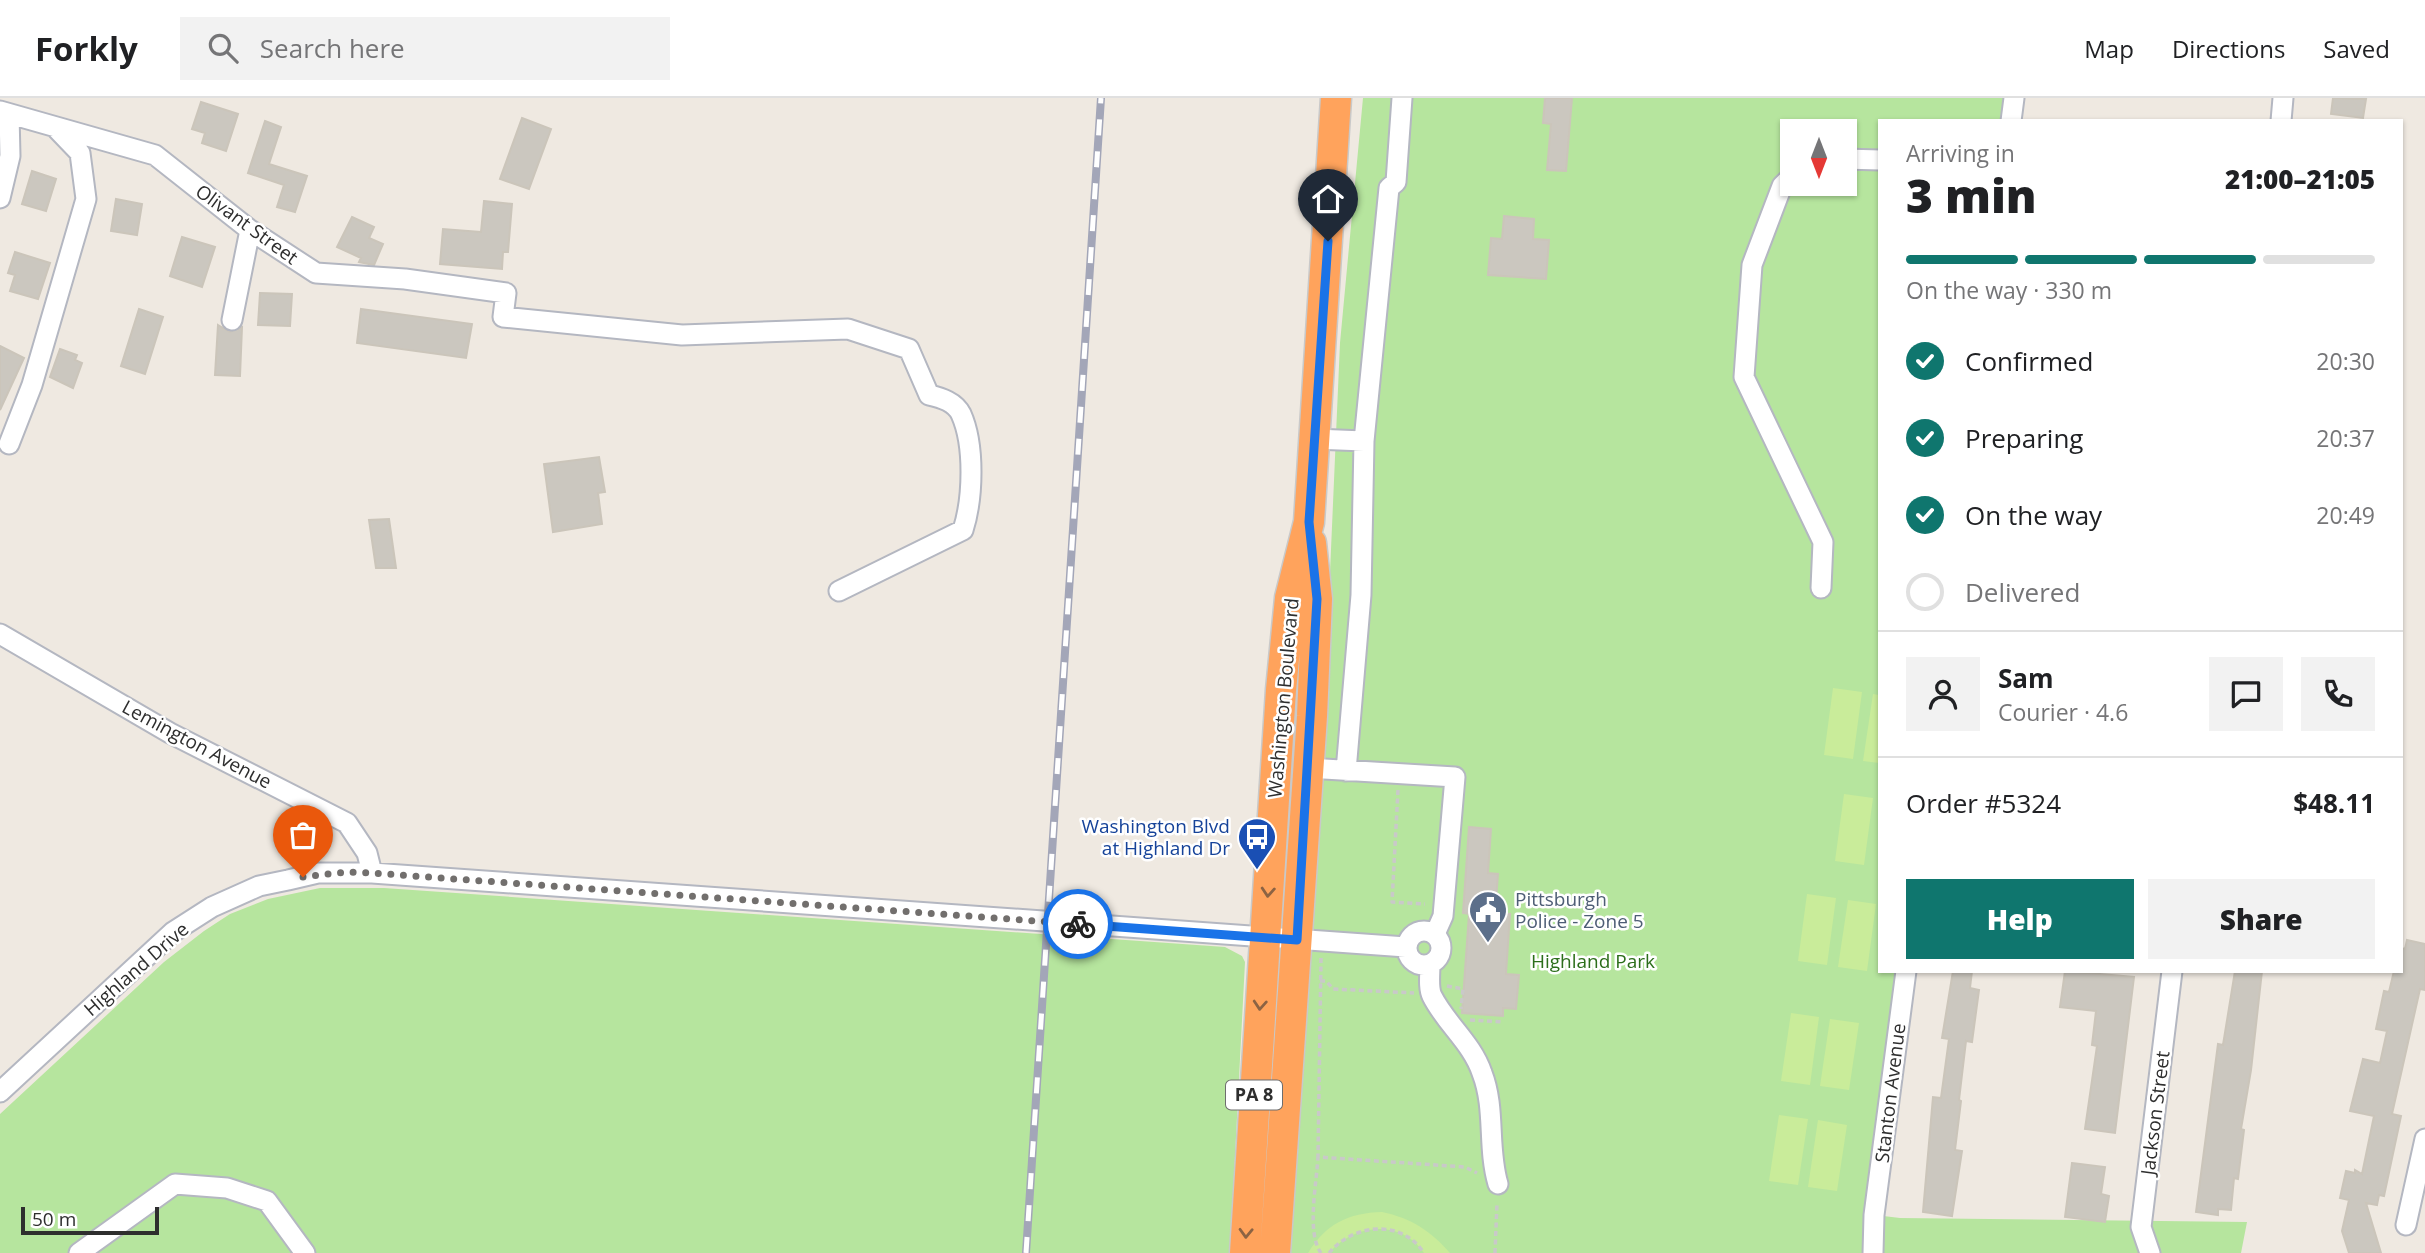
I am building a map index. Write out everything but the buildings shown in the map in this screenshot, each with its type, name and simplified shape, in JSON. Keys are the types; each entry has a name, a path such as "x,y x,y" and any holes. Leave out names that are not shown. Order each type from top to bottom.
{"highway":[{"name":"Washington Boulevard","path":"1275,1253 1309,941 1308,768 1317,599 1309,522 1336,98"},
{"name":"Washington Boulevard","path":"1245,1253 1290,598 1309,522"}],"street":[{"path":"1346,771 1361,595 1364,441 1389,188 1396,182 1402,98"},
{"path":"2011,119 2014,98"},
{"path":"2281,119 2283,98"},
{"path":"0,198 10,156 5,113"},
{"name":"Olivant Street","path":"5,113 155,155 250,230 316,273 405,279 506,293 503,317 682,335 848,329 909,349 929,395 947,399 961,413 971,484 969,512 963,530 839,591"},
{"path":"9,444 32,385 86,199 80,153 55,127"},
{"path":"1857,159 1878,160"},
{"path":"1780,191 1752,265 1744,377 1823,542 1821,588"},
{"path":"232,320 250,230"},
{"path":"1314,439 1364,441"},
{"name":"Lemington Avenue","path":"0,634 170,733 347,823 367,853 372,873"},
{"path":"1308,768 1455,777 1443,916 1435,934"},
{"name":"Highland Drive","path":"0,1092 173,932 212,907 259,886 318,873 372,873 1406,947"},
{"path":"1430,964 1413,962 1406,947 1414,933 1425,930 1435,934 1441,943 1441,953 1430,964 1432,997 1461,1034 1483,1073 1489,1099 1491,1159 1498,1184"},
{"name":"Stanton Avenue","path":"1873,1253 1874,1215 1906,973"},
{"name":"Jackson Street","path":"2150,1253 2141,1227 2172,973"},
{"path":"2406,1225 2425,1139"},
{"path":"79,1253 175,1184 227,1188 267,1201 305,1253"}],"path":[{"path":"1398,786 1392,902 1434,904"},
{"path":"1309,941 1321,981 1314,1236 1314,1243 1321,1253"},
{"path":"1309,980 1326,981 1333,989 1417,993 1425,990"},
{"path":"1454,986 1463,989 1462,1017 1503,1022"},
{"path":"1318,1156 1465,1167"},
{"path":"1495,1253 1498,1184"},
{"path":"1329,1253 1343,1238 1356,1231 1385,1228 1410,1238 1424,1253"}],"green space":[{"name":"Highland Park","path":"1363,98 2014,98 2011,119 1878,119 1878,973 1906,973 1875,1215 1900,1218 2247,1222 2241,1253 1284,1253 1327,641 1340,343"},
{"path":"1833,688 1862,692 1853,759 1824,755"},
{"path":"1873,694 1878,695 1878,763 1863,761"},
{"path":"1844,794 1873,798 1864,865 1835,861"},
{"path":"320,888 384,888 1225,947 1242,956 1245,962 1230,1253 0,1253 0,1114 164,962 204,931 230,914 268,899"},
{"path":"1807,894 1836,898 1827,965 1798,961"},
{"path":"1848,900 1876,904 1867,971 1838,967"},
{"path":"1791,1013 1819,1017 1810,1085 1781,1081"},
{"path":"1830,1019 1859,1023 1849,1090 1820,1086"},
{"path":"1779,1115 1808,1119 1798,1185 1769,1181"},
{"path":"1818,1120 1847,1125 1837,1191 1808,1187"},
{"path":"1382,1212 1420,1226 1450,1253 1424,1253 1403,1234 1377,1229 1351,1236 1329,1253 1308,1253 1322,1234 1339,1222 1359,1215"}],"railway":[{"path":"1026,1253 1101,98"}],"way so far":[{"path":"303,877 318,873 372,873 1078,924"}],"place":[{"name":"Washington Blvd at Highland Dr","path":"1257,871"},
{"name":"Pittsburgh Police - Zone 5","path":"1488,944"}],"route":[{"path":"1078,924 1297,940 1317,599 1309,522 1328,241"}]}
